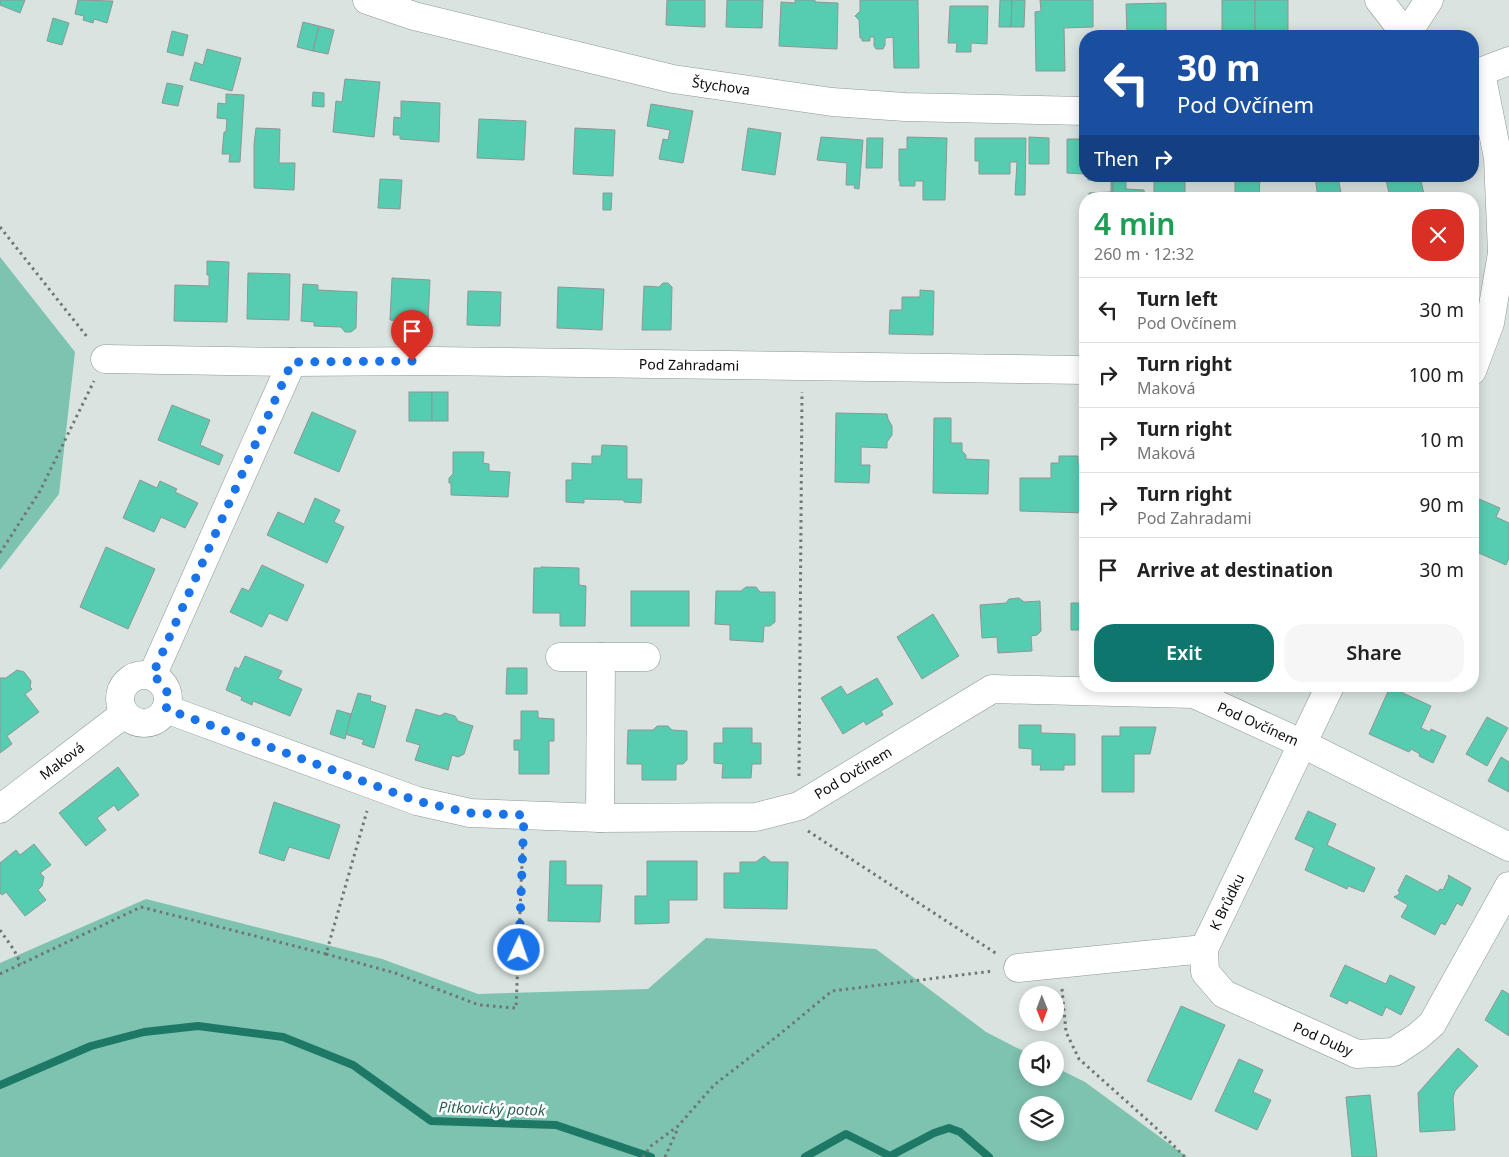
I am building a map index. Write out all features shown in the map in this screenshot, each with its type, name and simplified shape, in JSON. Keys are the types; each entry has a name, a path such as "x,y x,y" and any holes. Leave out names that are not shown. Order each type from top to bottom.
{"street":[{"name":"Štychova","path":"367,0 414,16 673,79 832,102 905,107 1079,111"},
{"path":"1379,0 1402,30"},
{"path":"1411,30 1429,0"},
{"path":"1479,73 1509,61"},
{"path":"1479,82 1498,158 1502,253 1490,323 1479,352"},
{"name":"Pod Zahradami","path":"105,359 292,362 432,361 1079,370"},
{"path":"152,676 292,362"},
{"path":"560,657 646,657"},
{"path":"600,818 601,657"},
{"path":"138,675 152,676 163,684 167,690 168,703 166,709 163,716 150,723 136,722 124,714 120,701 122,688 138,675"},
{"name":"Pod Ovčínem","path":"166,709 417,801 470,813 600,818 756,816 799,806 992,689 1079,691"},
{"name":"Pod Ovčínem","path":"1113,692 1194,694 1303,744 1509,847"},
{"name":"K Brůdku","path":"1204,950 1327,692"},
{"name":"Maková","path":"0,809 124,714"},
{"name":"Pod Duby","path":"1204,950 1205,972 1224,994 1357,1054 1394,1052 1417,1037 1432,1024 1509,886"},
{"path":"1018,968 1204,950"}],"path":[{"path":"0,227 105,359 40,491 0,553"},
{"path":"802,366 799,806 801,826 1018,968 1062,989 1066,1032 1079,1059 1154,1126 1185,1157"},
{"path":"326,954 374,785"},
{"path":"0,974 141,907 326,954 395,974 479,1005 516,1008 524,815"},
{"path":"0,930 21,964"},
{"path":"643,1157 651,1146 678,1126 714,1085 832,991 1018,968"},
{"path":"665,1157 678,1126"}],"green space":[{"path":"0,257 75,352 59,494 0,570"},
{"path":"146,899 382,959 478,994 648,989 706,938 876,949 986,1032 1019,1049 1019,1086 1064,1086 1064,1072 1085,1082 1187,1157 0,1157 0,963"}],"building":[{"path":"0,0 25,0 20,13 0,5"},
{"path":"78,0 113,1 107,23 94,19 93,23 83,20 84,16 75,14"},
{"path":"667,0 705,0 705,27 666,25"},
{"path":"727,0 763,0 762,28 726,27"},
{"path":"795,0 838,3 837,49 779,46 781,2 795,3"},
{"path":"860,0 918,0 919,68 894,68 893,37 885,38 883,49 876,49 874,37 870,37 870,41 862,41 862,38 860,38 859,20 855,16 860,11"},
{"path":"1000,0 1012,0 1011,27 999,27"},
{"path":"1012,0 1025,0 1024,27 1011,27"},
{"path":"1040,0 1093,0 1093,27 1064,28 1065,71 1036,71 1035,12 1041,11"},
{"path":"1222,0 1255,0 1255,30 1222,30"},
{"path":"1255,0 1288,0 1288,30 1255,30"},
{"path":"1166,3 1166,30 1127,30 1126,4"},
{"path":"950,6 988,6 987,44 971,43 971,52 956,52 957,43 948,43"},
{"path":"53,18 69,23 62,45 47,41"},
{"path":"303,22 319,26 313,51 297,47"},
{"path":"319,26 334,30 328,54 313,51"},
{"path":"172,31 188,35 183,56 167,52"},
{"path":"207,49 241,58 232,91 190,80 195,62 203,65"},
{"path":"345,79 380,82 374,137 333,132 336,101 342,102"},
{"path":"167,83 183,86 178,106 162,103"},
{"path":"313,92 324,93 324,107 312,106"},
{"path":"226,94 244,95 240,162 229,162 230,154 222,154 227,119 217,118 218,103 226,104"},
{"path":"401,101 440,103 439,142 400,139 400,135 393,135 394,117 401,118"},
{"path":"651,104 693,111 683,163 659,159 663,139 668,140 670,130 647,126"},
{"path":"479,119 526,121 524,160 477,158"},
{"path":"256,128 280,129 279,163 295,163 294,190 254,188"},
{"path":"575,128 615,130 613,176 573,174"},
{"path":"748,128 781,133 775,175 742,170"},
{"path":"821,137 863,140 859,189 854,188 855,185 846,185 847,163 817,160"},
{"path":"907,137 947,138 945,200 923,200 923,181 915,181 915,186 900,186 899,149 907,149"},
{"path":"1029,137 1049,138 1049,164 1029,164"},
{"path":"867,138 883,138 882,168 866,168"},
{"path":"975,138 1026,138 1025,195 1015,195 1017,162 1010,162 1010,174 979,174 979,161 975,161"},
{"path":"1067,139 1079,139 1079,174 1067,173"},
{"path":"380,179 402,180 400,209 378,208"},
{"path":"1111,182 1113,182 1113,192 1111,192"},
{"path":"1113,182 1126,182 1126,189 1144,190 1144,192 1113,192"},
{"path":"1154,182 1185,182 1185,192 1154,192"},
{"path":"1235,182 1260,182 1259,192 1235,192"},
{"path":"1316,182 1339,182 1341,192 1317,192"},
{"path":"1386,182 1421,182 1423,192 1389,192"},
{"path":"603,193 612,193 611,210 603,210"},
{"path":"207,261 229,262 227,322 174,321 175,285 209,286"},
{"path":"248,273 290,274 289,320 247,319"},
{"path":"392,278 430,280 428,322 418,322 417,332 400,331 400,321 390,320"},
{"path":"663,283 668,283 672,287 671,330 642,330 644,286 659,287"},
{"path":"303,284 318,285 318,290 357,292 356,328 351,332 345,332 341,327 314,326 314,322 301,321"},
{"path":"558,287 604,289 602,330 557,328"},
{"path":"920,290 934,291 933,335 889,334 890,310 902,310 902,297 920,297"},
{"path":"468,291 501,292 500,326 467,325"},
{"path":"409,392 432,392 432,421 409,421"},
{"path":"432,392 448,392 448,421 432,421"},
{"path":"172,405 210,420 200,445 223,455 219,465 158,440"},
{"path":"312,412 356,431 339,472 294,453"},
{"path":"836,413 887,414 892,426 892,435 887,442 887,448 861,447 861,465 870,465 869,483 835,482"},
{"path":"934,418 951,418 951,443 962,443 962,451 966,455 966,459 989,460 988,494 933,493"},
{"path":"602,445 627,446 627,479 642,479 641,503 624,502 624,500 584,499 584,503 566,502 566,480 572,480 572,463 592,464 592,456 601,456"},
{"path":"453,452 484,452 483,463 489,464 489,471 510,472 508,497 451,495 449,478 453,474"},
{"path":"1059,456 1078,456 1079,513 1020,511 1020,478 1051,478 1051,463 1059,463"},
{"path":"140,480 157,488 160,481 177,489 175,492 198,503 185,528 161,517 154,532 123,518"},
{"path":"315,498 340,510 334,522 344,527 327,563 267,535 278,512 304,524"},
{"path":"1479,499 1500,508 1496,517 1509,523 1509,558 1506,565 1479,553"},
{"path":"106,547 155,569 128,629 80,607"},
{"path":"262,565 304,585 287,621 269,613 262,627 230,612 242,588 249,591"},
{"path":"534,568 579,568 579,585 586,586 585,626 560,626 560,613 533,613"},
{"path":"746,587 756,587 760,592 775,592 775,622 770,626 764,626 763,642 730,640 730,625 715,624 716,591 741,591"},
{"path":"631,591 689,591 689,626 631,626"},
{"path":"1019,598 1024,602 1040,601 1041,631 1037,635 1031,636 1032,651 998,653 997,637 982,638 980,605 1006,603 1009,599"},
{"path":"1071,603 1079,603 1079,630 1071,630"},
{"path":"933,614 959,656 922,679 897,637"},
{"path":"245,656 282,671 278,679 302,689 290,716 253,701 252,705 241,700 242,697 226,690 235,667 239,669"},
{"path":"507,668 527,668 527,694 506,694"},
{"path":"17,670 24,672 31,681 30,687 32,689 25,694 39,712 7,736 12,744 0,753 0,678 6,678"},
{"path":"877,678 893,704 881,711 883,715 866,725 864,721 843,734 821,698 841,686 847,695"},
{"path":"1388,692 1401,692 1431,706 1421,728 1430,732 1431,729 1446,736 1433,763 1419,756 1420,754 1411,749 1409,752 1369,734"},
{"path":"358,693 371,696 370,701 386,706 374,748 362,744 364,740 345,734"},
{"path":"416,709 440,716 445,713 455,716 458,721 473,726 464,754 458,757 452,755 448,770 415,760 420,745 406,741"},
{"path":"337,710 351,714 345,739 330,734"},
{"path":"521,711 538,711 538,718 554,719 554,741 549,741 549,774 519,774 519,750 514,750 514,740 521,740"},
{"path":"1487,717 1508,728 1487,766 1466,754"},
{"path":"1019,725 1041,725 1041,733 1075,734 1075,765 1064,765 1064,770 1040,770 1041,765 1032,765 1032,749 1019,748"},
{"path":"657,726 668,726 672,730 687,731 687,760 683,764 676,764 676,780 642,780 642,764 627,764 628,730 653,730"},
{"path":"1120,727 1156,727 1150,754 1134,754 1134,792 1102,792 1102,736 1120,736"},
{"path":"723,728 752,728 752,743 761,743 761,764 752,764 751,778 722,778 723,764 714,763 714,743 723,743"},
{"path":"1501,757 1509,762 1509,792 1488,781"},
{"path":"118,767 139,795 118,811 114,805 97,818 106,830 86,846 59,813"},
{"path":"274,802 340,825 329,859 289,847 284,861 259,853"},
{"path":"1308,811 1336,824 1327,845 1375,868 1364,892 1348,886 1347,889 1305,870 1314,848 1295,839"},
{"path":"34,844 51,865 40,873 44,877 42,886 38,890 46,900 25,916 6,892 2,895 0,893 0,863 16,850 20,855"},
{"path":"764,856 771,862 788,862 787,909 724,908 724,873 740,873 740,862 756,862"},
{"path":"550,861 566,861 566,885 602,885 600,922 548,921"},
{"path":"647,861 697,861 697,900 669,900 669,923 635,924 635,896 647,896"},
{"path":"1406,875 1438,892 1440,889 1443,890 1449,877 1448,875 1471,888 1462,906 1457,903 1445,925 1441,923 1435,935 1401,917 1408,905 1394,897 1400,892 1398,891"},
{"path":"1345,965 1386,984 1390,975 1415,987 1401,1015 1386,1007 1382,1016 1349,1000 1347,1004 1330,996"},
{"path":"1502,990 1509,994 1509,1036 1485,1020"},
{"path":"1181,1006 1225,1025 1191,1100 1147,1081"},
{"path":"1458,1048 1478,1066 1455,1091 1453,1098 1455,1130 1420,1132 1418,1093"},
{"path":"1239,1059 1263,1070 1253,1092 1271,1100 1257,1130 1215,1111"},
{"path":"1370,1095 1377,1157 1352,1157 1346,1097"}],"waterway":[{"name":"Pitkovický potok","path":"0,1085 91,1046 144,1032 198,1026 283,1037 353,1065 431,1121 556,1125 651,1157"},
{"name":"Pitkovický potok","path":"805,1157 846,1134 890,1156 934,1133 949,1128 960,1132 989,1157"}],"route":[{"path":"412,361 292,362 152,676 158,679 167,690 168,703 166,709 417,801 470,813 524,815 519,950"}]}
